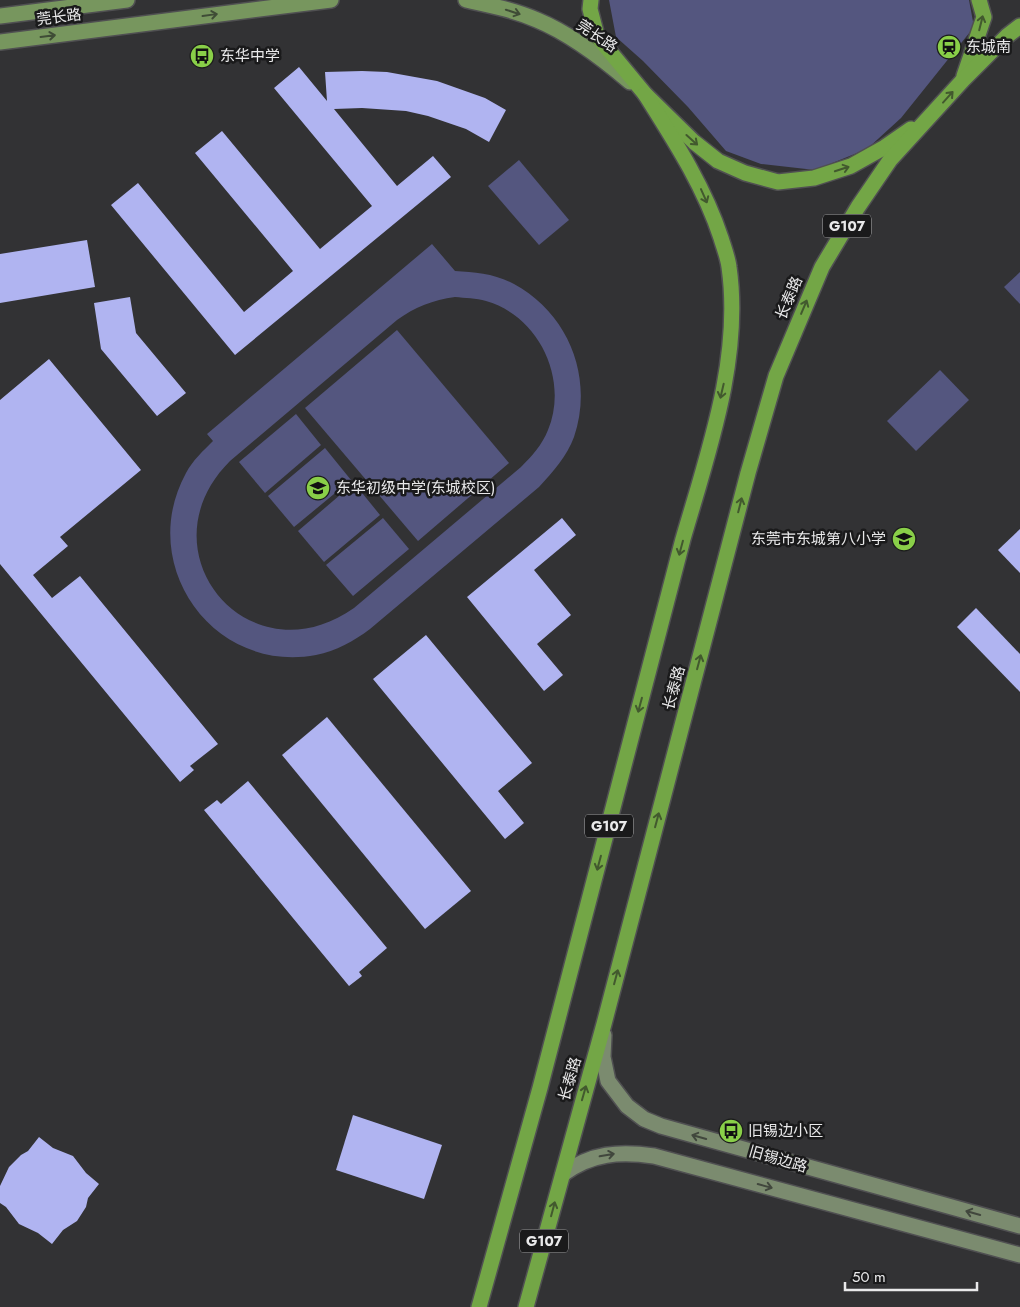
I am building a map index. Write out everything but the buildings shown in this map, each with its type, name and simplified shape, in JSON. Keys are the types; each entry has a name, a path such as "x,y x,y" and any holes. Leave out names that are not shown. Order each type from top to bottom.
{"highway":[{"name":"G107","path":"591,0 590,9 597,36 645,94"},
{"path":"963,80 984,17 978,0"},
{"name":"G107","path":"932,114 963,80 1020,26"},
{"path":"645,94 694,142 718,161 745,173 778,182 814,178 851,166 885,147 932,114"},
{"name":"长泰路","path":"479,1307 540,1088 683,540 706,460 726,375 732,316 729,266 715,221 696,178 645,94"},
{"name":"长泰路","path":"526,1307 604,1024 748,473 776,376 822,267 858,207 890,160 932,114"}],"main road":[{"name":"莞长路","path":"0,16 127,0"},
{"name":"莞长路","path":"0,42 331,0"},
{"name":"莞长路","path":"466,0 492,5 537,20 577,42 645,94"}],"street":[{"name":"旧锡边路","path":"604,1024 603,1057 608,1081 627,1106 644,1118 661,1126 1020,1226"},
{"name":"旧锡边路","path":"563,1174 585,1160 605,1155 630,1152 654,1156 1020,1255"}],"shaded area":[{"path":"609,0 969,0 974,27 901,118 867,149 815,170 761,164 726,151 688,107 643,61 616,37"},
{"path":"519,160 569,220 539,245 488,186"},
{"path":"432,244 455,271 493,276 514,284 533,297 549,312 562,330 572,350 581,392 579,415 571,444 564,457 539,487 370,629 344,645 316,655 279,656 245,647 216,630 193,605 178,576 171,542 173,508 186,473 198,456 213,441 207,434","holes":["455,297 482,300 505,309 521,320 545,352 552,371 555,390 554,410 548,430 540,445 521,467 354,608 315,627 278,629 245,618 219,596 202,567 197,532 205,496 230,461 397,320 424,305"]},
{"path":"1020,272 1020,304 1004,287"},
{"path":"397,330 509,463 418,541 305,408"},
{"path":"940,370 969,400 916,451 887,421"},
{"path":"296,414 321,445 265,493 239,462"},
{"path":"325,448 351,480 294,527 268,496"},
{"path":"354,483 380,515 324,562 298,531"},
{"path":"383,518 409,549 353,596 326,565"}],"place":[{"name":"东城南","path":"949,47"},
{"name":"东华中学","path":"202,56"},
{"name":"东华初级中学(东城校区)","path":"318,488"},
{"name":"东莞市东城第八小学","path":"904,539"},
{"name":"旧锡边小区","path":"731,1131"}]}
